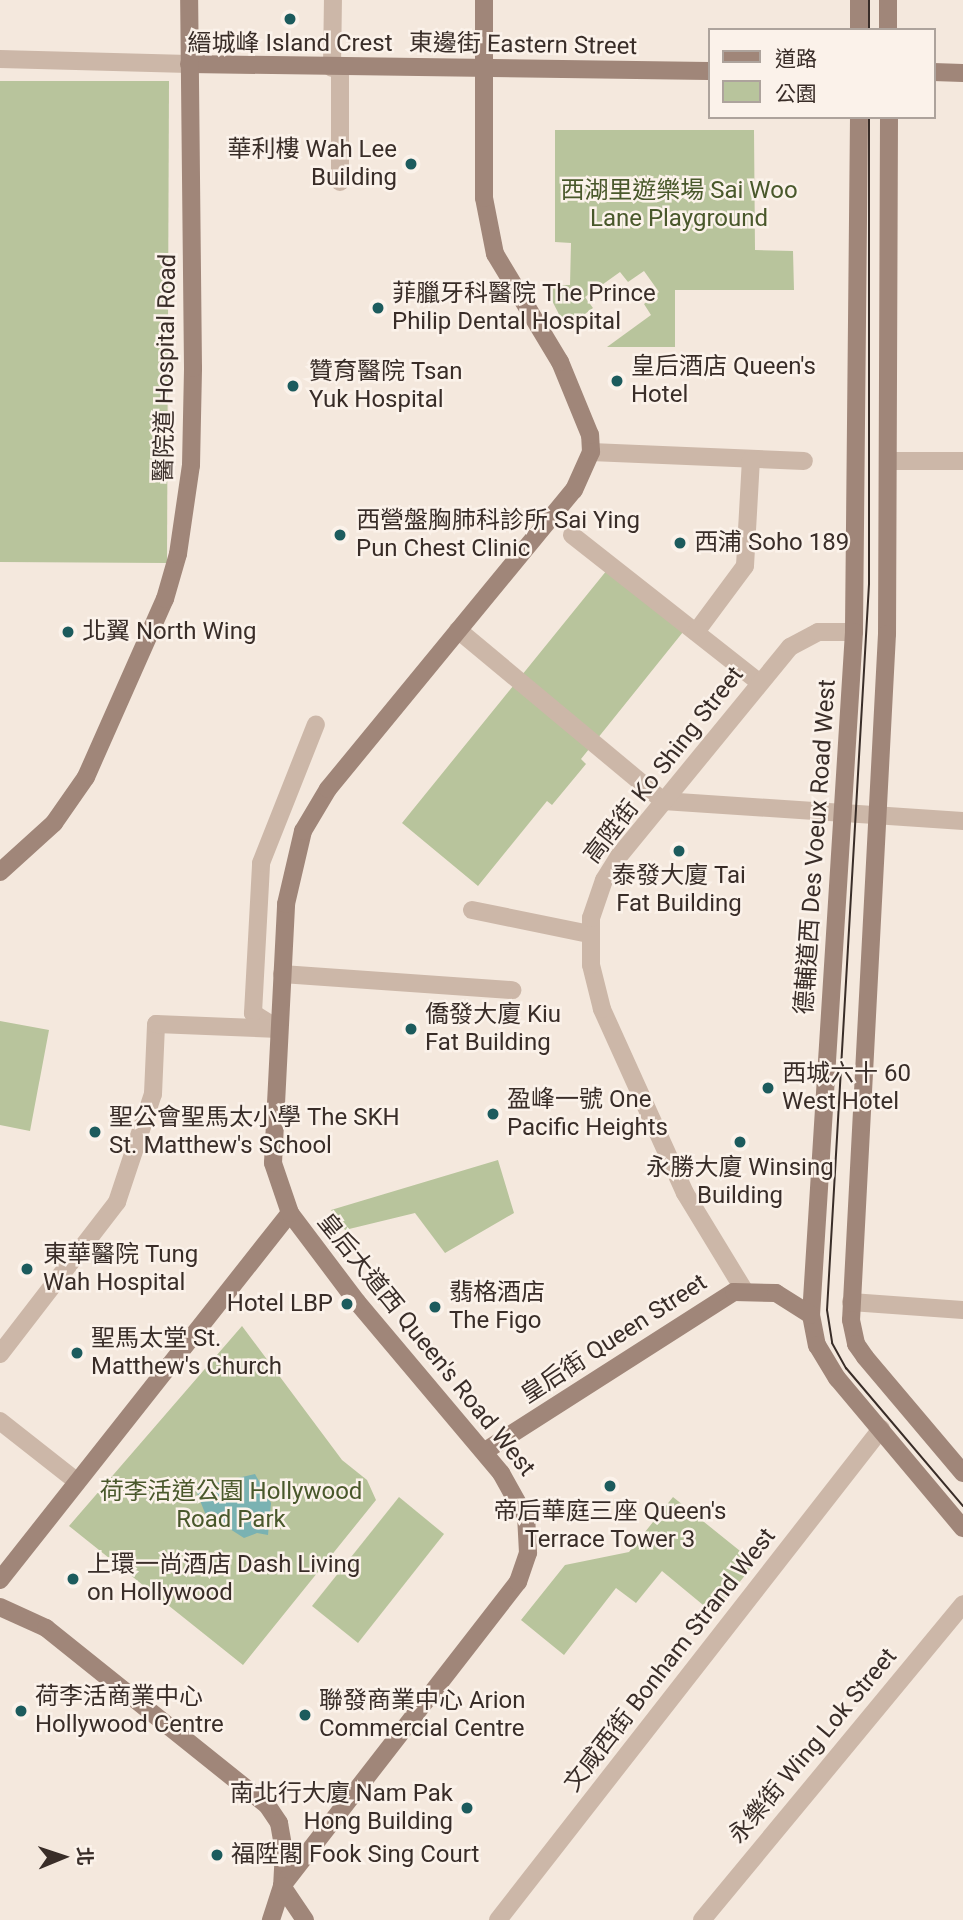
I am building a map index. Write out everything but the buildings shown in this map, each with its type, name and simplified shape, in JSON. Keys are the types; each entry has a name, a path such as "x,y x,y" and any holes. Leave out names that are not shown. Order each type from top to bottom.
{"main road":[{"name":"醫院道 Hospital Road","path":"0,872 54,823 86,777 175,567 191,465 190,0"},
{"path":"484,0 484,198 495,254 560,362 590,435 591,452"},
{"path":"859,0 859,28"},
{"path":"888,0 888,28"},
{"name":"東邊街 Eastern Street","path":"189,64 708,71"},
{"path":"935,72 963,72"},
{"name":"德輔道西 Des Voeux Road West","path":"859,119 854,632 811,1315 825,1359 963,1528"},
{"path":"888,119 889,461 878,816 852,1302 856,1344 963,1473"},
{"name":"皇后大道西 Queen's Road West","path":"282,1886 518,1582 528,1553 526,1518 485,1451 357,1302 290,1213 273,1163 289,879 314,809 574,490 591,452"},
{"path":"0,1580 75,1480 290,1213"},
{"name":"皇后街 Queen Street","path":"485,1451 724,1297 744,1290 776,1293 811,1315"},
{"path":"0,1607 46,1628 267,1805 282,1836 282,1886 271,1920"},
{"path":"282,1886 305,1920"}],"street":[{"path":"333,0 340,182"},
{"name":"東邊街 Eastern Street","path":"0,59 189,64"},
{"path":"591,452 804,461"},
{"path":"696,632 745,566 751,459"},
{"path":"889,461 963,461"},
{"path":"572,536 760,682"},
{"path":"458,630 663,801 963,821"},
{"name":"高陞街 Ko Shing Street","path":"744,1290 685,1193 621,1052 596,992 589,934 604,880 663,801 760,682 803,636 854,632"},
{"path":"279,1029 253,1013 261,863 316,724"},
{"path":"472,910 589,934"},
{"path":"282,974 512,990"},
{"path":"0,1354 117,1202 153,1094 156,1024 279,1029"},
{"path":"852,1302 963,1310"},
{"path":"0,1421 75,1480"},
{"name":"文咸西街 Bonham Strand West","path":"498,1920 881,1429"},
{"name":"永樂街 Wing Lok Street","path":"702,1920 963,1604"}],"green space":[{"path":"0,81 169,81 167,563 0,562"},
{"name":"西湖里遊樂場 Sai Woo Lane Playground","path":"555,130 754,130 755,250 793,251 794,290 675,290 675,347 607,347 651,315 644,304 659,292 644,271 628,282 620,272 585,297 593,308 566,328 544,285 570,285 571,243 555,242"},
{"path":"607,570 683,632 581,759 586,764 552,805 547,801 478,886 402,823"},
{"path":"0,1021 49,1030 30,1131 0,1125"},
{"path":"498,1160 514,1213 445,1253 415,1213 345,1230 331,1210"},
{"name":"荷李活道公園 Hollywood Road Park","path":"242,1326 342,1460 367,1480 376,1500 243,1665 69,1526"},
{"path":"399,1497 444,1534 358,1643 312,1606"},
{"path":"673,1497 755,1563 714,1614 662,1571 636,1603 616,1588 564,1655 521,1620 565,1565 629,1552"}],"water":[{"path":"255,1474 271,1503 268,1535 257,1533 244,1538 205,1513 195,1488"}],"tram line":[{"path":"869,0 869,28"},
{"path":"869,119 869,584 827,1310 832,1343 846,1368 963,1506"}],"place":[{"name":"縉城峰 Island Crest","path":"290,19"},
{"name":"華利樓 Wah Lee Building","path":"411,164"},
{"name":"菲臘牙科醫院 The Prince Philip Dental Hospital","path":"378,308"},
{"name":"皇后酒店 Queen's Hotel","path":"617,381"},
{"name":"贊育醫院 Tsan Yuk Hospital","path":"293,386"},
{"name":"西營盤胸肺科診所 Sai Ying Pun Chest Clinic","path":"340,535"},
{"name":"西浦 Soho 189","path":"680,543"},
{"name":"北翼 North Wing","path":"68,632"},
{"name":"泰發大廈 Tai Fat Building","path":"679,851"},
{"name":"僑發大廈 Kiu Fat Building","path":"411,1029"},
{"name":"西城六十 60 West Hotel","path":"768,1088"},
{"name":"盈峰一號 One Pacific Heights","path":"493,1114"},
{"name":"聖公會聖馬太小學 The SKH St. Matthew's School","path":"95,1132"},
{"name":"永勝大廈 Winsing Building","path":"740,1142"},
{"name":"東華醫院 Tung Wah Hospital","path":"27,1269"},
{"name":"Hotel LBP","path":"347,1304"},
{"name":"翡格酒店 The Figo","path":"435,1307"},
{"name":"聖馬太堂 St. Matthew's Church","path":"77,1353"},
{"name":"帝后華庭三座 Queen's Terrace Tower 3","path":"610,1486"},
{"name":"上環一尚酒店 Dash Living on Hollywood","path":"73,1579"},
{"name":"荷李活商業中心 Hollywood Centre","path":"21,1711"},
{"name":"聯發商業中心 Arion Commercial Centre","path":"305,1715"},
{"name":"南北行大廈 Nam Pak Hong Building","path":"467,1808"},
{"name":"福陞閣 Fook Sing Court","path":"217,1855"}]}
